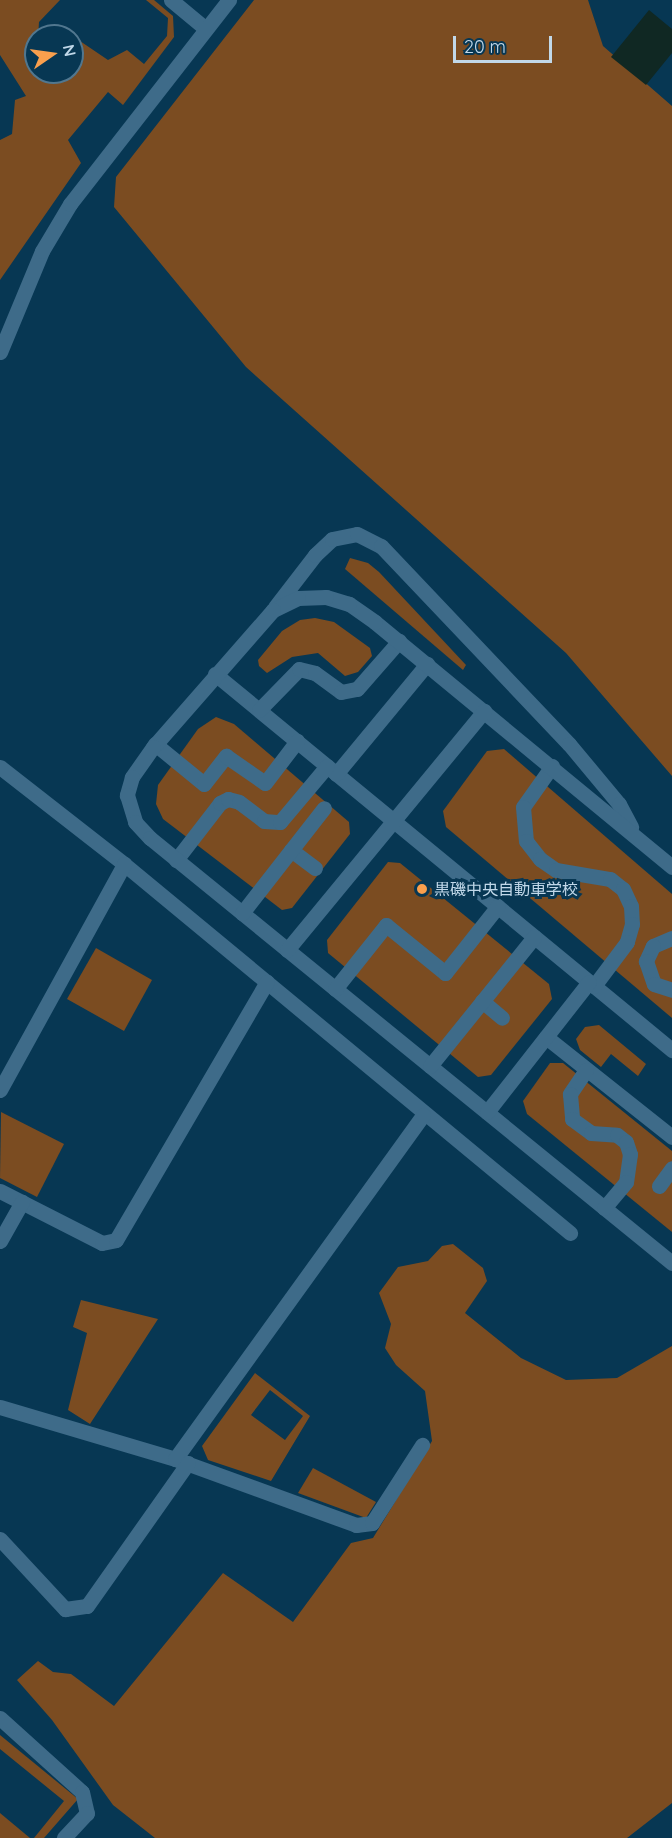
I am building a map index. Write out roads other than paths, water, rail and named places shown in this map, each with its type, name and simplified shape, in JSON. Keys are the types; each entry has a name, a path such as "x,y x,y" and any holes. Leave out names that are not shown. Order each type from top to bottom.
{"street":[{"path":"171,0 206,29"},
{"path":"0,352 42,251 70,204 229,0"},
{"path":"633,833 619,804 576,752 381,546 357,534 332,539 315,555 273,609 155,744 132,777 127,795 135,822 176,860 672,1263"},
{"path":"273,609 298,598 326,597 349,604 399,641 672,867"},
{"path":"259,710 299,669 315,673 341,692 357,689 399,641"},
{"path":"176,860 220,803 228,800 239,802 264,821 280,822 332,770 427,664"},
{"path":"215,674 671,1048"},
{"path":"287,950 484,711"},
{"path":"155,744 204,784 225,756 265,783 297,741"},
{"path":"487,1112 546,1037 627,942 632,924 631,906 622,890 610,879 556,870 540,860 526,841 523,807 552,766"},
{"path":"0,767 124,864 423,1115 570,1233"},
{"path":"242,913 324,808"},
{"path":"291,850 315,868"},
{"path":"0,1090 124,864"},
{"path":"335,989 386,925 445,973 498,906"},
{"path":"430,1066 534,937"},
{"path":"672,938 653,946 646,961 654,984 672,990"},
{"path":"0,1191 102,1243 116,1240 267,982"},
{"path":"482,1002 502,1018"},
{"path":"546,1037 672,1137"},
{"path":"586,1070 570,1094 572,1119 591,1133 617,1135 627,1142 630,1154 626,1182 604,1208"},
{"path":"0,1539 65,1609 87,1606 182,1461 423,1115"},
{"path":"658,1185 672,1168"},
{"path":"0,1240 22,1202"},
{"path":"0,1407 182,1461 356,1525 372,1523 422,1445"},
{"path":"0,1718 82,1792 87,1813 64,1838"}],"place":[{"name":"黒磯中央自動車学校","path":"422,889"}]}
